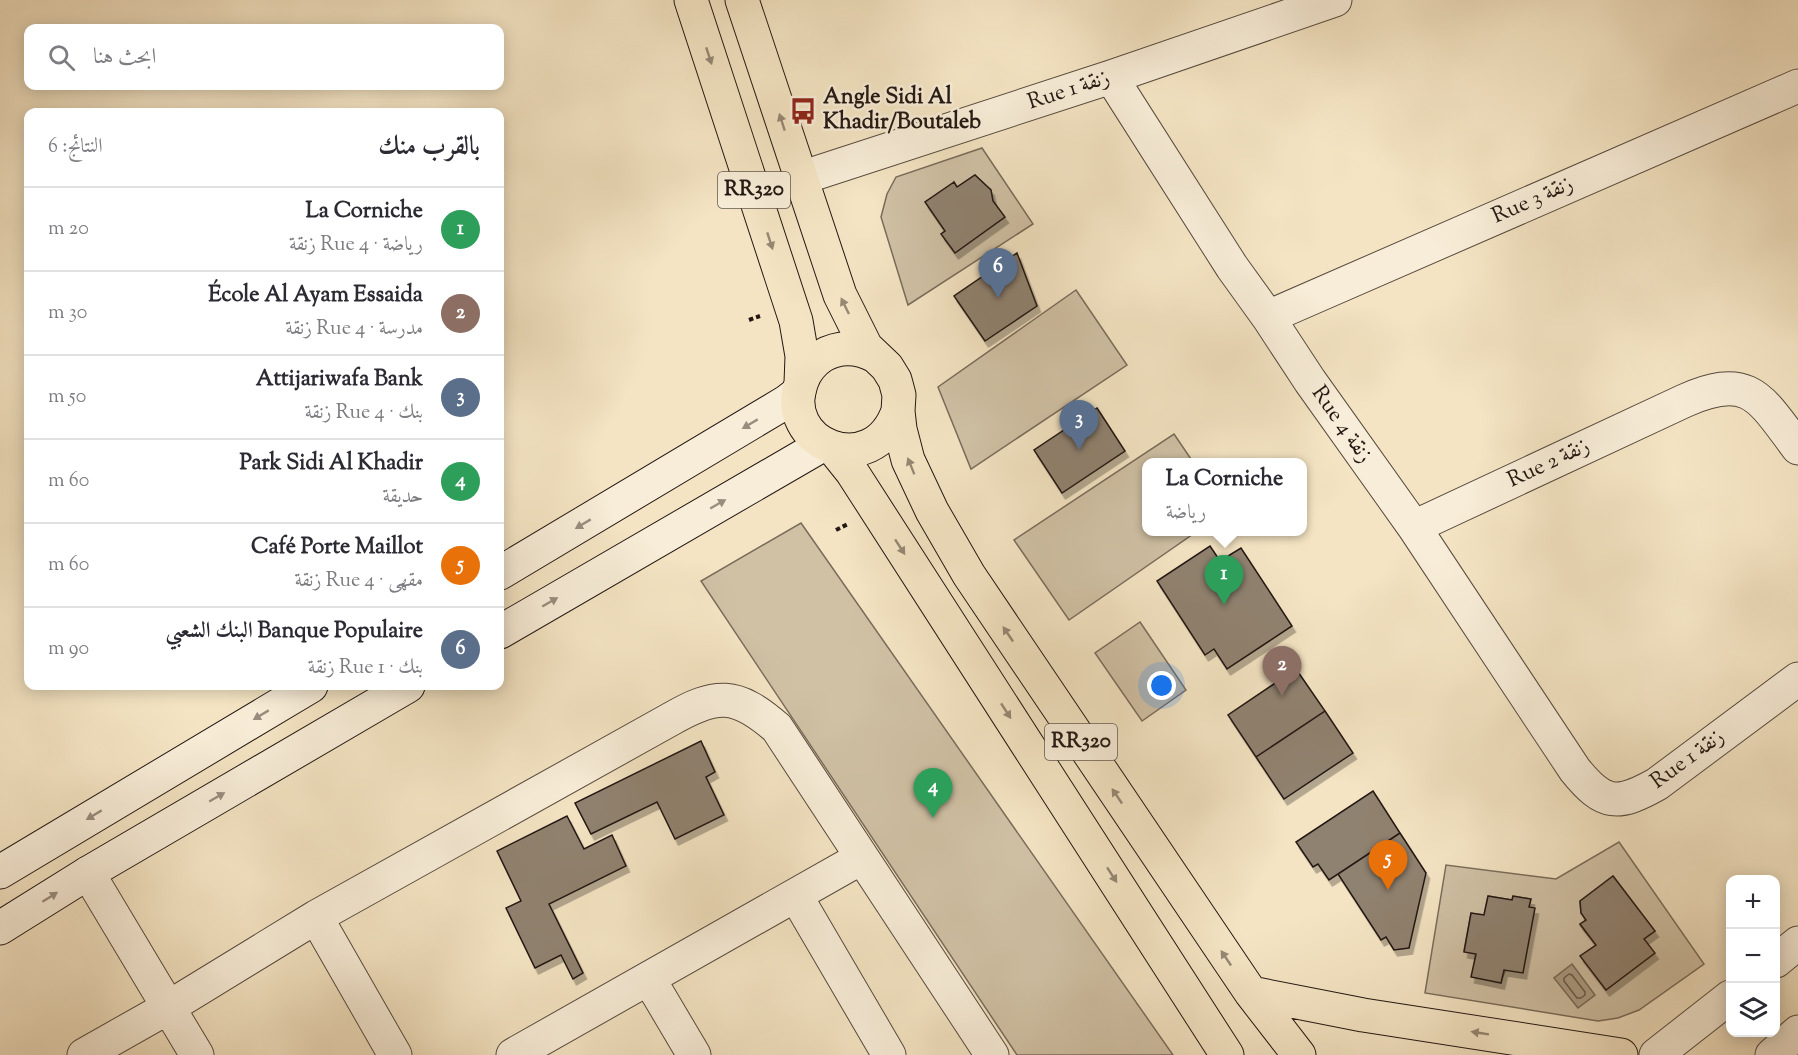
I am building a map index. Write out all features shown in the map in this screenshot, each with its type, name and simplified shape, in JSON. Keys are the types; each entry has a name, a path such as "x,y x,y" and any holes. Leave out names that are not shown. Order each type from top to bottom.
{"main road":[{"name":"RR320","path":"691,0 796,321 803,369 799,410 803,421 810,432 828,445 852,471 1227,1055"},
{"name":"RR320","path":"742,0 840,295 866,347 887,367 895,380 899,395 898,411 904,445 912,470 932,511 969,576 1251,993 1299,1055"},
{"path":"800,387 812,364 831,352 854,349 875,356"},
{"path":"828,445 849,450 873,444 891,427 898,411"},
{"path":"1251,993 1362,1015 1621,1055"}],"street":[{"name":"Rue 1 زنقة","path":"801,178 1112,77 1335,0"},
{"name":"Rue 4 زنقة","path":"1112,77 1226,258 1414,527 1575,770"},
{"name":"Rue 3 زنقة","path":"1268,317 1798,86"},
{"path":"504,571 786,402 800,387"},
{"name":"Rue 2 زنقة","path":"1414,527 1684,401 1700,394 1722,389 1731,388 1749,392 1764,403 1798,448"},
{"path":"504,630 828,445"},
{"name":"Rue 1 زنقة","path":"1575,770 1598,794 1611,799 1625,799 1638,795 1657,784 1798,679"},
{"path":"0,872 305,690"},
{"path":"0,928 88,873 401,690"},
{"path":"84,1055 169,1007 316,917 698,704 720,699 738,702 760,713 777,728 992,1055"},
{"path":"513,1055 861,858"},
{"path":"88,873 197,1055"},
{"path":"796,896 889,1055"},
{"path":"316,917 395,1055"},
{"path":"1780,958 1798,943"},
{"path":"649,979 694,1055"},
{"path":"1668,1051 1726,1000"},
{"path":"1772,1055 1798,1032"}],"path":[{"path":"836,531 852,522"}],"shaded area":[{"path":"982,148 1033,224 908,305 881,217 887,194 896,177","holes":["975,175 990,190 993,201 1004,217 941,234 945,231 954,182 957,187"]},
{"path":"1076,290 1127,365 971,469 938,387"},
{"path":"1174,434 1190,458 1142,458 1142,536 1190,536 1069,620 1014,540"},
{"path":"801,523 1173,1055 1017,1055 701,581"},
{"path":"1140,622 1186,690 1142,721 1095,653"},
{"path":"1619,842 1704,964 1639,1010 1618,1018 1598,1021 1425,993 1446,865 1556,879","holes":["1613,876 1655,931 1644,939 1654,953 1606,990 1581,956 1596,945 1580,925 1586,920 1581,913 1580,901","1488,896 1512,900 1513,896 1531,899 1501,982 1472,977 1476,954 1464,951 1471,913 1484,915"]}],"water":[{"path":"1572,964 1595,995 1578,1008 1554,978"}],"building":[{"path":"975,175 991,190 993,201 1005,217 955,253 941,234 945,231 925,202 954,182 957,187"},
{"path":"1017,253 1037,306 985,341 954,296"},
{"path":"1097,408 1125,451 1062,493 1034,450"},
{"path":"1210,546 1220,561 1241,548 1292,626 1227,669 1214,649 1205,655 1157,581"},
{"path":"1296,669 1325,711 1256,757 1228,715"},
{"path":"1325,711 1353,753 1284,799 1256,757"},
{"path":"701,741 715,772 706,777 724,815 675,839 657,802 591,834 575,803"},
{"path":"1373,791 1400,833 1329,880 1318,864 1313,867 1296,842"},
{"path":"567,816 584,849 612,835 626,866 549,904 583,973 573,979 561,955 535,968 506,908 521,901 497,851"},
{"path":"1400,833 1426,873 1409,948 1394,950 1386,937 1381,940 1338,874"},
{"path":"1613,876 1655,931 1644,939 1655,953 1606,990 1580,956 1596,945 1580,924 1586,920 1581,913 1580,901"},
{"path":"1488,896 1512,900 1513,896 1531,899 1529,907 1535,908 1523,973 1504,970 1501,983 1471,977 1476,954 1464,952 1471,913 1484,915"}],"place":[{"name":"Angle Sidi Al Khadir/Boutaleb","path":"803,111"},
{"name":"Banque Populaire البنك الشعبي","path":"998,298"},
{"name":"Attijariwafa Bank","path":"1079,450"},
{"name":"La Corniche","path":"1224,605"},
{"name":"École Al Ayam Essaida","path":"1282,696"},
{"name":"Park Sidi Al Khadir","path":"933,818"},
{"name":"Café Porte Maillot","path":"1388,890"}]}
